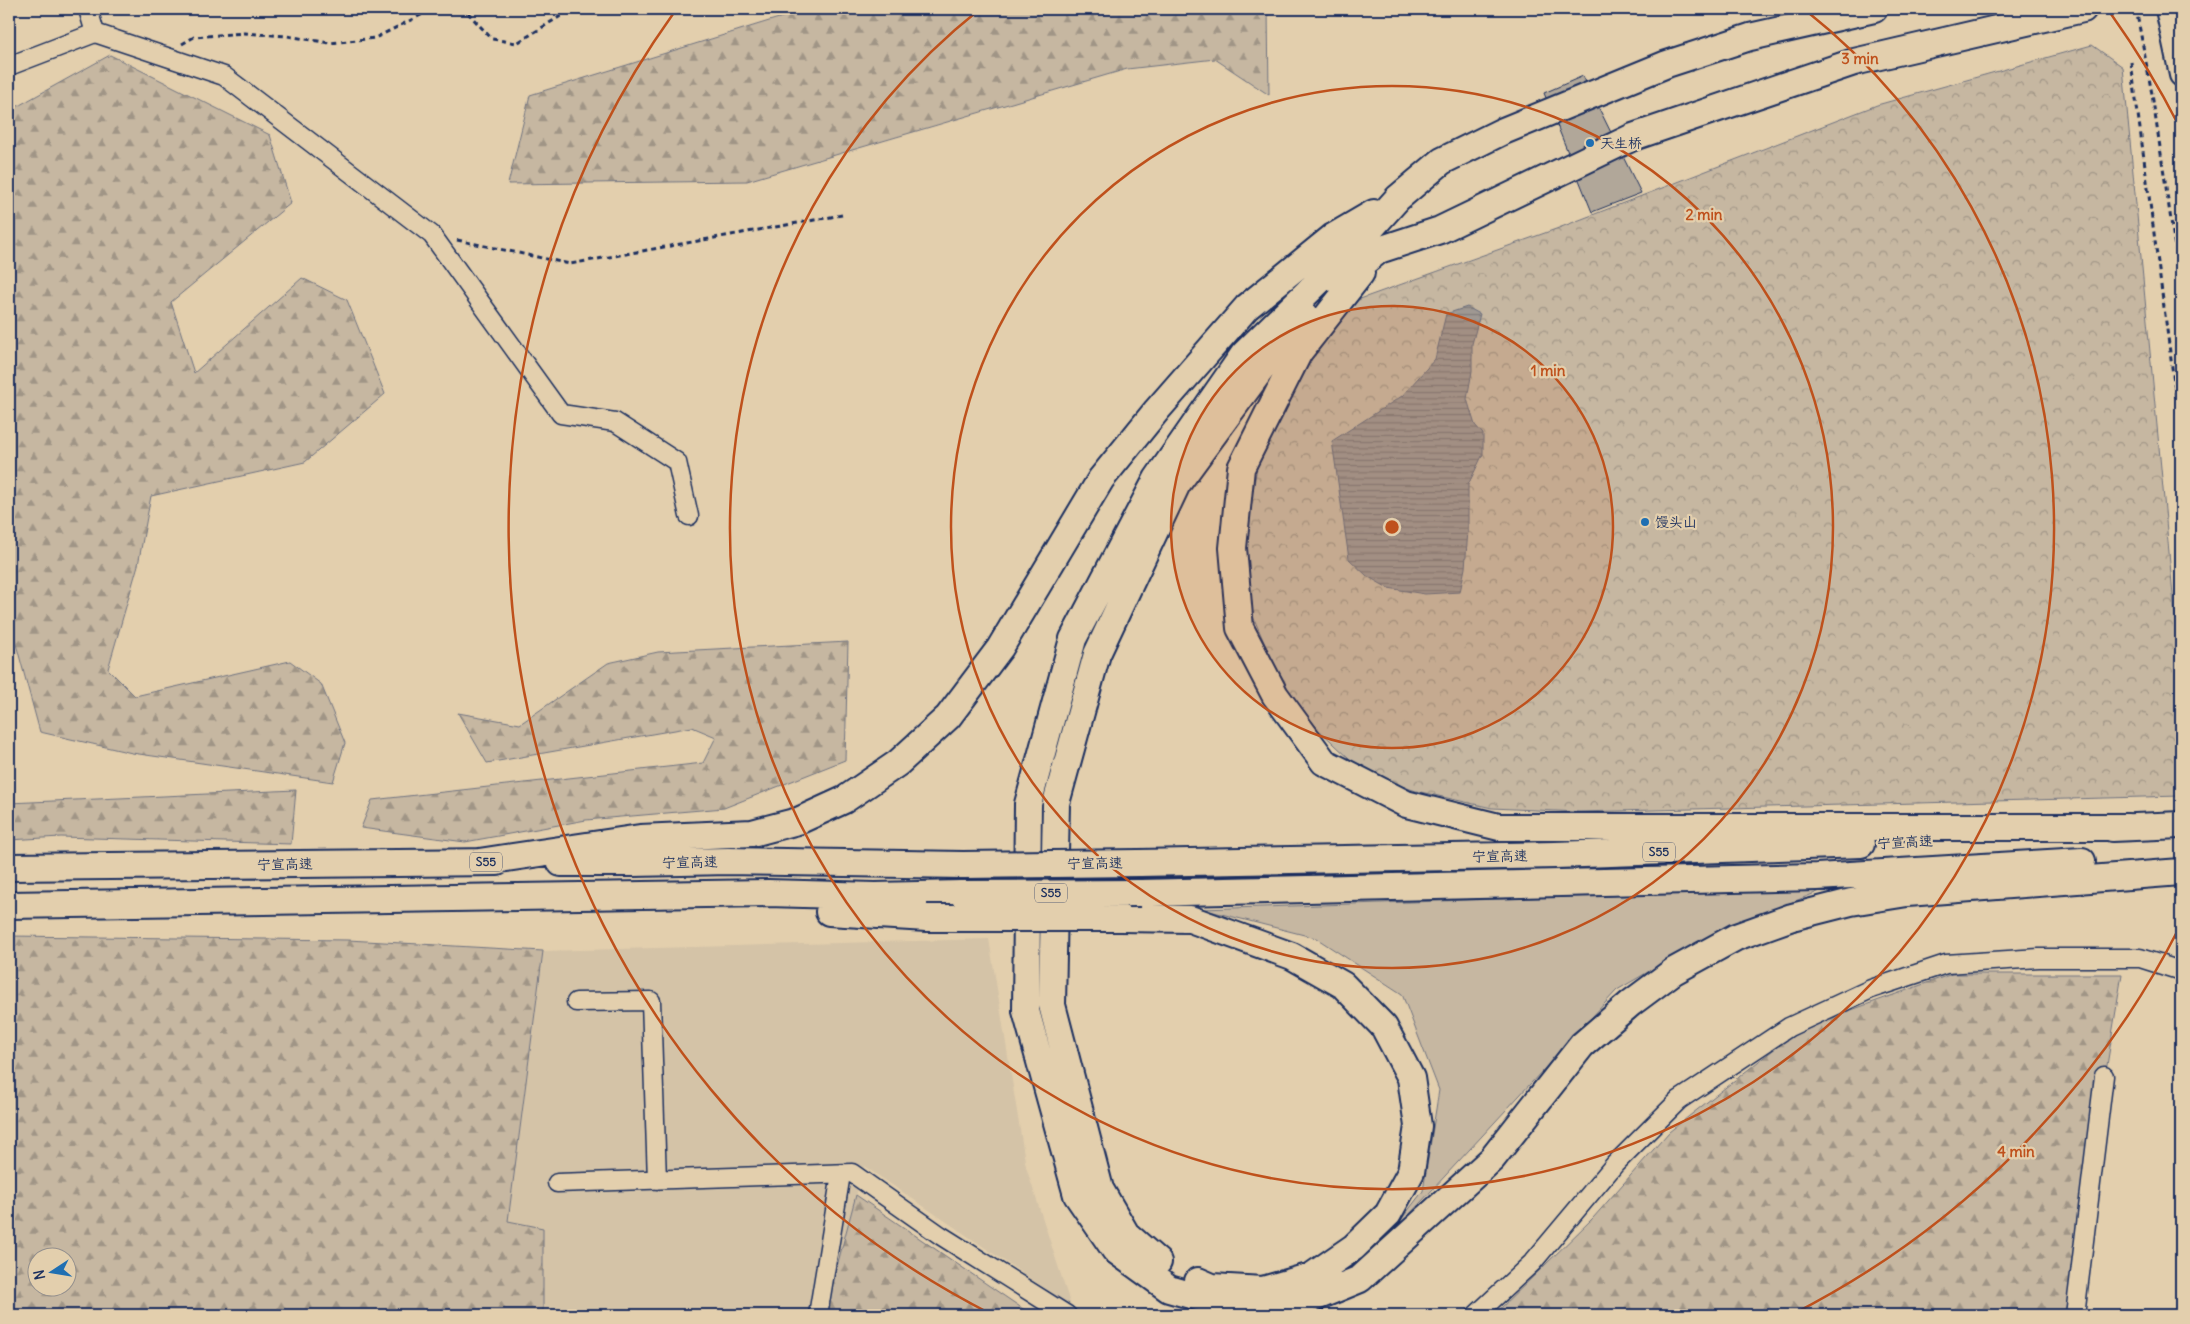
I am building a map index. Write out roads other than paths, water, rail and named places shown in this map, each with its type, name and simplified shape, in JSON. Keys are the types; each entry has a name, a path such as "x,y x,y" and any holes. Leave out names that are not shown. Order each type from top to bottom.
{"highway":[{"path":"1874,9 1750,37 1667,64 1501,132 1442,161 1398,198 1355,246 1244,354 1157,479 1073,639 1028,804 1026,1011 1077,1195 1115,1250 1169,1289 1232,1307 1299,1304 1360,1279 1492,1159 1582,1045 1631,1003 1674,970 1736,936 1792,917 1842,904 1907,893 2181,872"},
{"path":"584,896 927,918 1120,918 1190,919 1292,956 1343,985 1384,1027 1411,1078 1418,1126 1410,1172 1388,1214 1354,1247 1312,1276 1263,1290 1212,1287 1164,1267 1126,1234 1100,1189 1052,1005 1056,803 1097,654 1177,484 1271,356 1318,299 1379,250 1440,230 1633,137 1854,62 2083,9"},
{"path":"479,862 640,838 752,833 798,821 844,800 898,763 948,717 1000,648 1100,479 1247,307 1333,237 1398,198"},
{"path":"1379,250 1299,352 1241,468 1232,548 1240,628 1275,695 1324,762 1406,804 1499,827 2128,827"},
{"name":"宁宣高速","path":"9,867 729,861 963,865 1139,863 1738,850 2180,825"},
{"name":"宁宣高速","path":"9,905 768,893 875,896 1141,893 1818,877 2181,856"}],"main road":[{"path":"2167,9 2181,75"}],"street":[{"path":"88,9 95,33"},
{"path":"9,66 95,33 224,76 432,235 561,414 615,422 676,462 689,516"},
{"path":"1476,1315 1532,1264 1615,1164 1679,1100 1789,1026 1871,988 1946,964 2039,958 2140,958 2181,971"},
{"path":"576,1002 651,1001 658,1180"},
{"path":"2075,1315 2104,1076"},
{"path":"557,1183 852,1173 940,1235 1066,1315"},
{"path":"818,1315 841,1174"}],"place":[{"name":"天生桥","path":"1590,143"},
{"name":"馒头山","path":"1645,522"}]}
